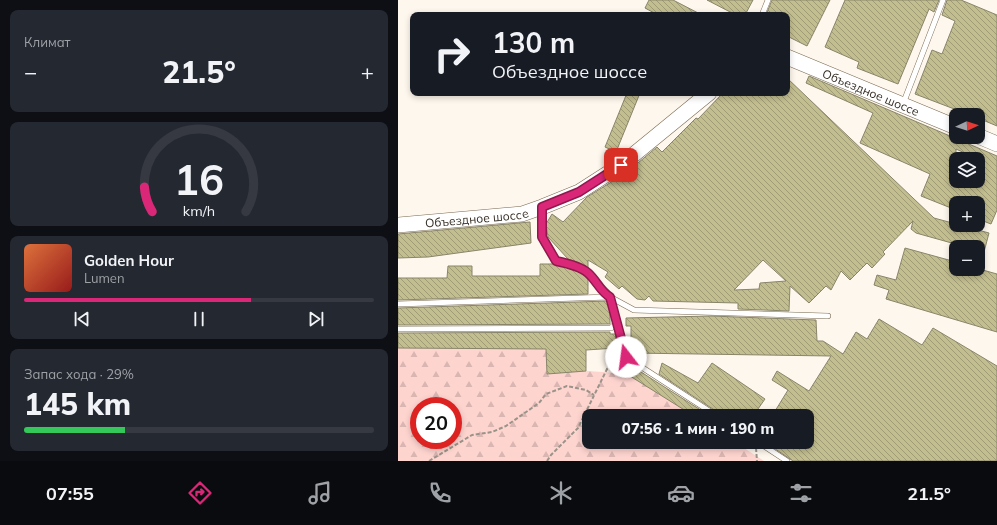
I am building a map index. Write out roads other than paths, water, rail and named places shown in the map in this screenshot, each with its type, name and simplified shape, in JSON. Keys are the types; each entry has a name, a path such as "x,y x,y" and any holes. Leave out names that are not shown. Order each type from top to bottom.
{"street":[{"name":"Объездное шоссе","path":"790,58 949,124"},
{"name":"Объездное шоссе","path":"398,225 522,214 579,192 621,165 705,96"},
{"path":"985,139 997,144"}],"lane":[{"path":"763,12 768,0"},
{"path":"903,105 943,0"},
{"path":"542,207 542,237 556,261 569,264 588,273 604,293 634,310 828,316"},
{"path":"398,304 610,297"},
{"path":"610,297 626,357 707,409"},
{"path":"398,328 611,328 617,323"},
{"path":"767,449 787,461"}]}
